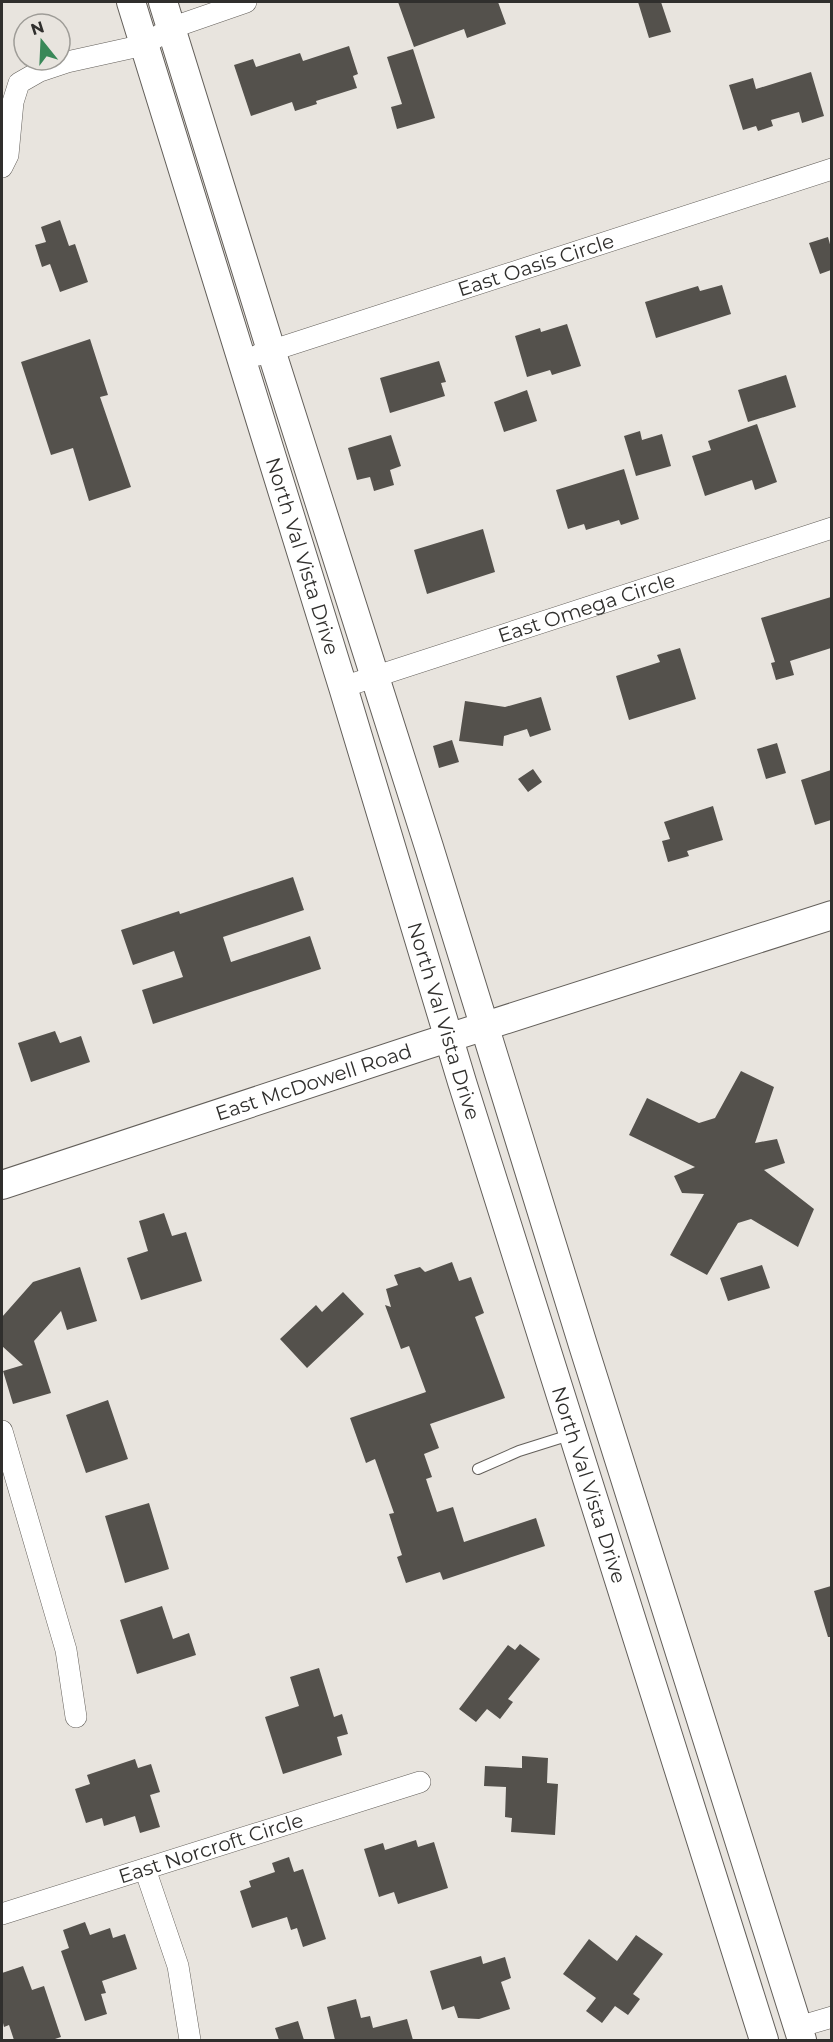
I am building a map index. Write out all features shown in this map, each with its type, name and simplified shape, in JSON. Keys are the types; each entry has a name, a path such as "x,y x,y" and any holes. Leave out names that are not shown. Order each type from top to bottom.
{"main road":[{"name":"North Val Vista Drive","path":"131,2 449,1038 764,2039"},
{"name":"North Val Vista Drive","path":"167,15 800,2034"},
{"name":"East McDowell Road","path":"2,1185 831,915"},
{"path":"573,1434 608,1422"},
{"path":"644,1663 680,1651"},
{"path":"746,1983 781,1972"},
{"path":"764,2039 800,2034"}],"street":[{"path":"2,167 8,155 7,106 19,83 40,71 67,62 144,45 167,15 246,2"},
{"name":"East Oasis Circle","path":"242,360 831,169"},
{"name":"East Omega Circle","path":"343,687 831,528"},
{"path":"2,1431 66,1650 76,1717"},
{"name":"East Norcroft Circle","path":"2,1914 420,1782"},
{"path":"145,1869 178,1965 190,2040"},
{"path":"800,2034 831,2017"}],"lane":[{"path":"478,1469 519,1451 573,1434"}],"building":[{"path":"398,2 498,2 506,24 467,38 464,29 414,47"},
{"path":"638,2 661,2 671,32 649,38"},
{"path":"349,46 358,74 353,76 357,88 316,101 317,104 295,111 292,102 251,116 234,65 253,59 256,67 300,53 303,61"},
{"path":"413,49 435,118 397,129 391,107 402,104 387,57"},
{"path":"811,72 824,116 802,123 799,112 771,120 773,126 758,131 756,126 743,130 729,85 753,78 756,89"},
{"path":"60,220 69,246 75,244 88,282 60,292 50,264 42,267 35,245 46,242 41,227"},
{"path":"828,237 831,248 831,270 820,274 809,243"},
{"path":"722,285 731,314 656,338 645,302 698,286 700,291"},
{"path":"567,324 581,366 552,375 550,370 527,377 515,336 540,328 541,332"},
{"path":"90,339 108,395 100,397 131,487 89,501 73,448 51,455 21,362"},
{"path":"439,361 446,382 441,383 445,396 390,413 380,378"},
{"path":"786,375 796,407 748,422 738,390"},
{"path":"527,390 537,421 504,432 494,402"},
{"path":"757,424 777,482 755,490 752,480 705,496 692,456 711,450 708,441"},
{"path":"640,431 642,440 662,434 671,466 636,476 624,436"},
{"path":"391,435 401,466 390,470 394,485 374,491 370,477 357,480 348,448"},
{"path":"624,469 639,519 621,525 619,520 586,530 584,524 568,529 556,490"},
{"path":"483,529 495,572 427,594 414,550"},
{"path":"831,597 831,648 790,661 794,675 776,680 771,663 775,662 761,618"},
{"path":"680,648 696,699 629,720 616,676 660,662 657,655"},
{"path":"541,697 551,730 530,737 527,729 504,736 503,746 459,741 465,701 505,707"},
{"path":"452,740 459,762 439,768 433,746"},
{"path":"777,743 786,773 766,779 757,749"},
{"path":"533,769 542,782 528,792 518,779"},
{"path":"831,770 831,820 815,825 801,780"},
{"path":"713,806 723,840 687,851 689,856 668,862 662,841 670,839 664,822"},
{"path":"293,877 304,910 223,937 231,962 310,936 321,969 153,1024 142,990 183,977 174,951 133,965 121,930 179,911 180,914"},
{"path":"55,1031 60,1043 81,1036 90,1062 31,1082 18,1043"},
{"path":"741,1071 774,1087 755,1143 777,1139 785,1163 764,1170 814,1209 798,1247 751,1219 738,1223 707,1275 670,1255 704,1194 682,1193 674,1176 695,1167 629,1135 647,1098 699,1123 715,1118"},
{"path":"164,1213 172,1236 186,1232 202,1281 141,1300 127,1258 148,1251 139,1221"},
{"path":"452,1262 459,1281 471,1277 484,1313 475,1317 505,1398 430,1424 439,1448 424,1454 432,1477 426,1479 437,1512 453,1507 464,1542 536,1518 545,1546 443,1580 440,1572 406,1583 397,1557 402,1555 389,1514 394,1513 375,1459 366,1463 350,1418 426,1392 409,1346 401,1349 385,1305 391,1307 386,1289 398,1285 394,1275 420,1267 425,1272"},
{"path":"762,1265 770,1288 728,1301 720,1278"},
{"path":"80,1267 97,1321 67,1330 61,1311 34,1341 51,1393 13,1404 3,1371 23,1365 2,1346 2,1317 33,1282"},
{"path":"343,1292 364,1314 307,1368 280,1339 316,1305 322,1312"},
{"path":"108,1400 128,1459 86,1473 66,1415"},
{"path":"149,1503 169,1569 125,1583 105,1516"},
{"path":"831,1586 831,1637 828,1637 814,1591"},
{"path":"162,1606 173,1639 189,1633 196,1655 137,1674 120,1620"},
{"path":"520,1644 540,1659 508,1699 513,1702 500,1719 487,1709 476,1722 459,1709 508,1645 515,1650"},
{"path":"319,1668 334,1717 342,1714 348,1734 337,1737 342,1755 283,1774 265,1717 299,1706 290,1677"},
{"path":"522,1756 548,1758 547,1783 558,1784 555,1835 511,1832 512,1818 505,1817 506,1787 484,1786 485,1766 522,1768"},
{"path":"135,1759 138,1768 151,1764 160,1792 150,1795 160,1827 140,1833 135,1816 104,1826 102,1818 86,1823 75,1789 90,1784 87,1775"},
{"path":"416,1840 418,1847 434,1842 448,1888 398,1904 394,1892 379,1897 364,1849 383,1843 385,1850"},
{"path":"289,1857 294,1872 303,1869 326,1939 303,1947 297,1928 291,1930 287,1917 252,1928 240,1891 251,1887 249,1881 275,1872 272,1863"},
{"path":"85,1922 90,1935 110,1928 113,1938 125,1934 137,1969 102,1981 106,1993 101,1994 107,2014 85,2021 61,1951 69,1948 63,1930"},
{"path":"636,1935 663,1954 633,1994 640,1999 628,2015 615,2006 602,2023 586,2011 596,1998 563,1974 589,1939 617,1961"},
{"path":"481,1956 483,1964 505,1957 511,1978 501,1982 510,2009 479,2019 458,2018 454,2006 442,2010 430,1971"},
{"path":"23,1966 32,1990 44,1986 61,2037 52,2040 14,2040 9,2025 4,2027 2,1973"},
{"path":"356,1999 361,2018 370,2016 373,2028 407,2019 413,2040 335,2040 327,2007"},
{"path":"298,2021 304,2040 279,2040 275,2028"}]}
